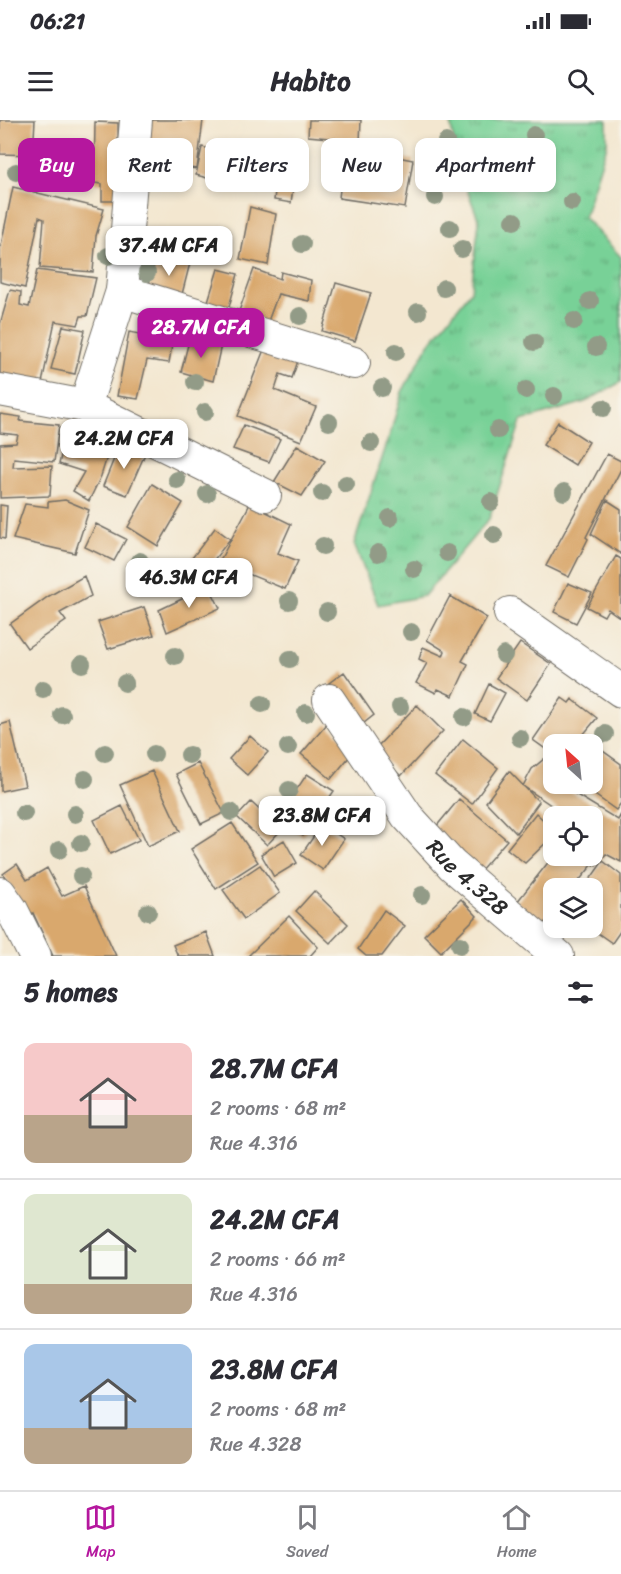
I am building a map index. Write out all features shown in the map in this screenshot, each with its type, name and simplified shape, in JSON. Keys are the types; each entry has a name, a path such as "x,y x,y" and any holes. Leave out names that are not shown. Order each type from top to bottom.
{"street":[{"path":"85,406 122,291 136,120"},
{"path":"122,291 354,363"},
{"path":"0,390 85,406 265,495"},
{"path":"510,613 621,691"},
{"name":"Rue 4.328","path":"329,700 406,816 452,865 558,956"},
{"path":"0,893 12,910 35,956"}],"green space":[{"path":"450,120 607,120 607,145 584,217 621,257 621,382 585,402 521,421 489,519 424,596 378,605 354,544 402,392 429,344 471,291 479,221 468,192 556,192 556,138 453,138"}],"building":[{"path":"0,120 35,120 34,138 18,138 18,155 0,154"},
{"path":"149,120 203,120 197,169 193,168 193,138 147,138"},
{"path":"309,120 361,120 360,138 308,136"},
{"path":"95,122 118,123 118,138 107,138 107,192 119,192 119,201 102,201 102,184 95,183"},
{"path":"202,147 205,148 205,177 196,175"},
{"path":"403,158 413,160 405,208 339,198 340,192 403,192"},
{"path":"13,187 18,188 18,192 34,192 104,209 96,236 93,272 40,268 44,219 39,217 25,288 0,282 0,250"},
{"path":"275,192 293,192 291,203 274,200"},
{"path":"250,207 276,214 268,265 240,259"},
{"path":"158,252 191,259 180,302 146,294"},
{"path":"218,269 238,274 226,318 205,311"},
{"path":"254,269 280,279 281,272 311,280 309,301 278,294 267,324 238,314"},
{"path":"37,270 96,278 87,316 81,316 78,325 55,321 42,383 0,379 0,324 10,290 21,292 20,305 29,307"},
{"path":"336,283 371,293 355,341 322,331"},
{"path":"63,326 85,330 75,374 51,369"},
{"path":"129,332 173,340 169,363 147,360 138,399 117,396"},
{"path":"190,337 221,345 213,381 181,372"},
{"path":"265,347 299,358 292,378 280,374 275,390 316,407 301,441 238,416"},
{"path":"0,414 21,417 20,421 59,425 54,462 14,458 13,467 52,466 50,496 0,498 0,444 16,443 18,435 0,433"},
{"path":"558,422 589,442 575,465 543,445"},
{"path":"69,423 113,438 101,476 89,501 73,491 84,472 59,464"},
{"path":"244,425 280,439 269,462 233,449"},
{"path":"120,444 145,454 127,495 103,486"},
{"path":"297,445 325,461 302,496 274,482"},
{"path":"607,454 621,461 621,469 586,537 588,539 569,577 546,566"},
{"path":"152,484 183,503 158,546 128,527"},
{"path":"65,500 89,510 75,553 13,539 25,504 48,507 48,502"},
{"path":"607,500 621,509 621,554 591,534"},
{"path":"250,504 291,524 278,553 298,561 285,589 219,562"},
{"path":"0,505 7,506 5,539 0,538"},
{"path":"96,524 126,539 114,561 85,547"},
{"path":"215,528 230,539 197,582 182,571"},
{"path":"616,556 621,559 621,618 608,609 604,616 587,607"},
{"path":"84,576 91,596 60,613 66,621 27,648 10,624 49,596"},
{"path":"568,583 592,593 576,623 554,612"},
{"path":"209,586 220,608 167,632 159,610"},
{"path":"450,596 487,618 462,661 468,664 453,696 438,689 436,693 416,683 427,663 419,659 423,647 443,656 445,651 427,640"},
{"path":"144,607 154,635 108,649 98,622"},
{"path":"520,643 551,664 527,700 496,678"},
{"path":"344,672 374,715 359,727 329,683"},
{"path":"489,684 505,693 490,721 475,714"},
{"path":"562,698 569,703 572,699 597,718 584,734 543,734 543,747 533,740"},
{"path":"417,705 443,731 401,776 374,750"},
{"path":"10,722 25,786 1,791 0,725"},
{"path":"327,724 355,750 331,779 301,754"},
{"path":"250,736 268,752 247,775 229,759"},
{"path":"463,739 498,768 472,804 435,775"},
{"path":"603,751 621,764 621,803 616,810 593,794 603,794"},
{"path":"543,760 543,794 575,794 595,806 552,806 523,786 532,769"},
{"path":"198,763 224,813 201,824 176,774"},
{"path":"152,771 180,831 148,846 120,785"},
{"path":"509,771 539,802 516,833 486,802"},
{"path":"307,774 334,791 303,836 277,819"},
{"path":"459,799 507,840 480,871 435,828"},
{"path":"251,802 281,830 267,845 237,817"},
{"path":"122,806 139,840 110,854 94,820"},
{"path":"603,811 618,820 621,814 621,862 606,854 603,858"},
{"path":"536,813 543,820 543,846 525,863 507,849"},
{"path":"232,823 258,862 216,889 191,849"},
{"path":"322,824 344,839 323,870 301,855"},
{"path":"284,840 297,863 274,877 261,854"},
{"path":"603,861 621,875 621,930 612,943 603,937 603,878 591,878 599,866 603,866"},
{"path":"17,864 27,880 47,868 62,896 84,886 116,956 53,956 33,913 29,916 3,874"},
{"path":"260,865 280,893 244,919 223,890"},
{"path":"545,866 591,866 581,878 543,878 542,926 517,902"},
{"path":"314,891 348,924 330,943 296,911"},
{"path":"461,899 477,916 441,952 424,935"},
{"path":"384,910 405,926 382,956 366,956 358,949"},
{"path":"289,916 318,947 310,956 248,956"},
{"path":"206,932 215,956 178,956 173,945"}]}
